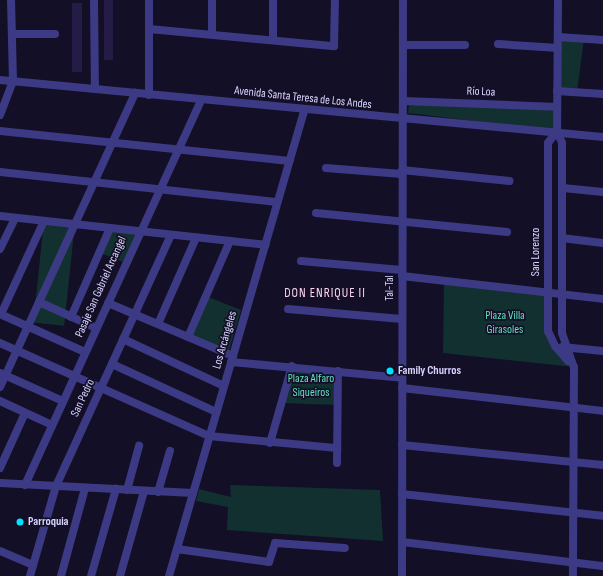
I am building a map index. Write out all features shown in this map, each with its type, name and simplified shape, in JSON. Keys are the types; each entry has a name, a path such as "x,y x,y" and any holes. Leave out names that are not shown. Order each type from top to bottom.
{"street":[{"path":"0,116 13,81 11,0"},
{"path":"94,0 95,89"},
{"path":"149,0 149,94"},
{"path":"212,0 212,34"},
{"path":"273,0 273,40"},
{"path":"149,29 334,46 335,0"},
{"name":"Tal-Tal","path":"402,576 403,0"},
{"name":"San Lorenzo","path":"558,0 557,131 562,143 563,188 561,293 565,347 574,367 573,576"},
{"path":"12,34 55,34"},
{"path":"558,37 603,40"},
{"path":"498,44 558,48"},
{"path":"403,45 465,45"},
{"name":"Avenida Santa Teresa de Los Andes","path":"0,80 402,120 557,131 603,137"},
{"path":"557,91 603,94"},
{"path":"0,387 3,374 17,351 135,93"},
{"name":"Pasaje San Gabriel Arcangel","path":"25,485 201,100"},
{"name":"Río Loa","path":"404,101 557,107"},
{"name":"Los Arcángeles","path":"169,576 304,110"},
{"path":"0,131 289,161"},
{"name":"San Lorenzo","path":"557,131 548,143 548,331 555,346 574,367"},
{"path":"326,168 402,172 509,181"},
{"path":"0,172 277,202"},
{"path":"563,188 603,192"},
{"path":"316,213 506,232"},
{"path":"0,216 265,245"},
{"path":"0,250 15,218"},
{"path":"44,221 0,314 85,352"},
{"path":"71,316 110,228"},
{"name":"San Pedro","path":"30,576 56,486 171,235"},
{"path":"158,324 196,238"},
{"path":"562,238 603,243"},
{"path":"188,337 230,241"},
{"path":"301,261 603,299"},
{"path":"39,302 96,328"},
{"path":"108,302 188,337 232,359 402,378"},
{"path":"288,309 402,319"},
{"path":"123,339 224,386"},
{"path":"0,343 100,389 209,436 270,443 336,448"},
{"path":"555,346 603,351"},
{"path":"112,364 216,412"},
{"path":"270,443 292,366"},
{"path":"337,463 338,370"},
{"path":"3,374 63,401"},
{"path":"402,388 603,411"},
{"path":"0,401 52,425"},
{"path":"0,468 25,413"},
{"path":"402,445 603,465"},
{"path":"127,490 138,446"},
{"path":"158,492 170,450"},
{"path":"0,483 193,494"},
{"path":"61,576 85,488"},
{"path":"91,576 116,489"},
{"path":"120,576 144,491"},
{"path":"402,494 603,516"},
{"path":"402,542 573,561 603,566"},
{"path":"177,549 269,562 275,544 345,548"},
{"path":"0,551 33,566"}],"green space":[{"path":"558,37 584,39 577,92 557,91"},
{"path":"409,104 557,107 557,131 408,113"},
{"path":"44,221 75,224 64,326 33,322"},
{"path":"110,231 136,234 123,262 100,253"},
{"name":"Plaza Villa Girasoles","path":"444,280 548,292 548,331 574,367 443,353"},
{"path":"208,297 241,310 229,351 191,335"},
{"name":"Plaza Alfaro Siqueiros","path":"292,366 338,371 337,405 281,403"},
{"path":"230,485 380,490 383,541 227,530 228,507 196,501 199,489 231,497"}],"building":[{"path":"104,0 113,0 113,60 104,60"},
{"path":"72,3 82,3 82,72 72,72"}],"place":[{"name":"Family Churros","path":"390,371"},
{"name":"Parroquia","path":"20,522"}],"district":[{"name":"DON ENRIQUE II","path":"325,293"}]}
